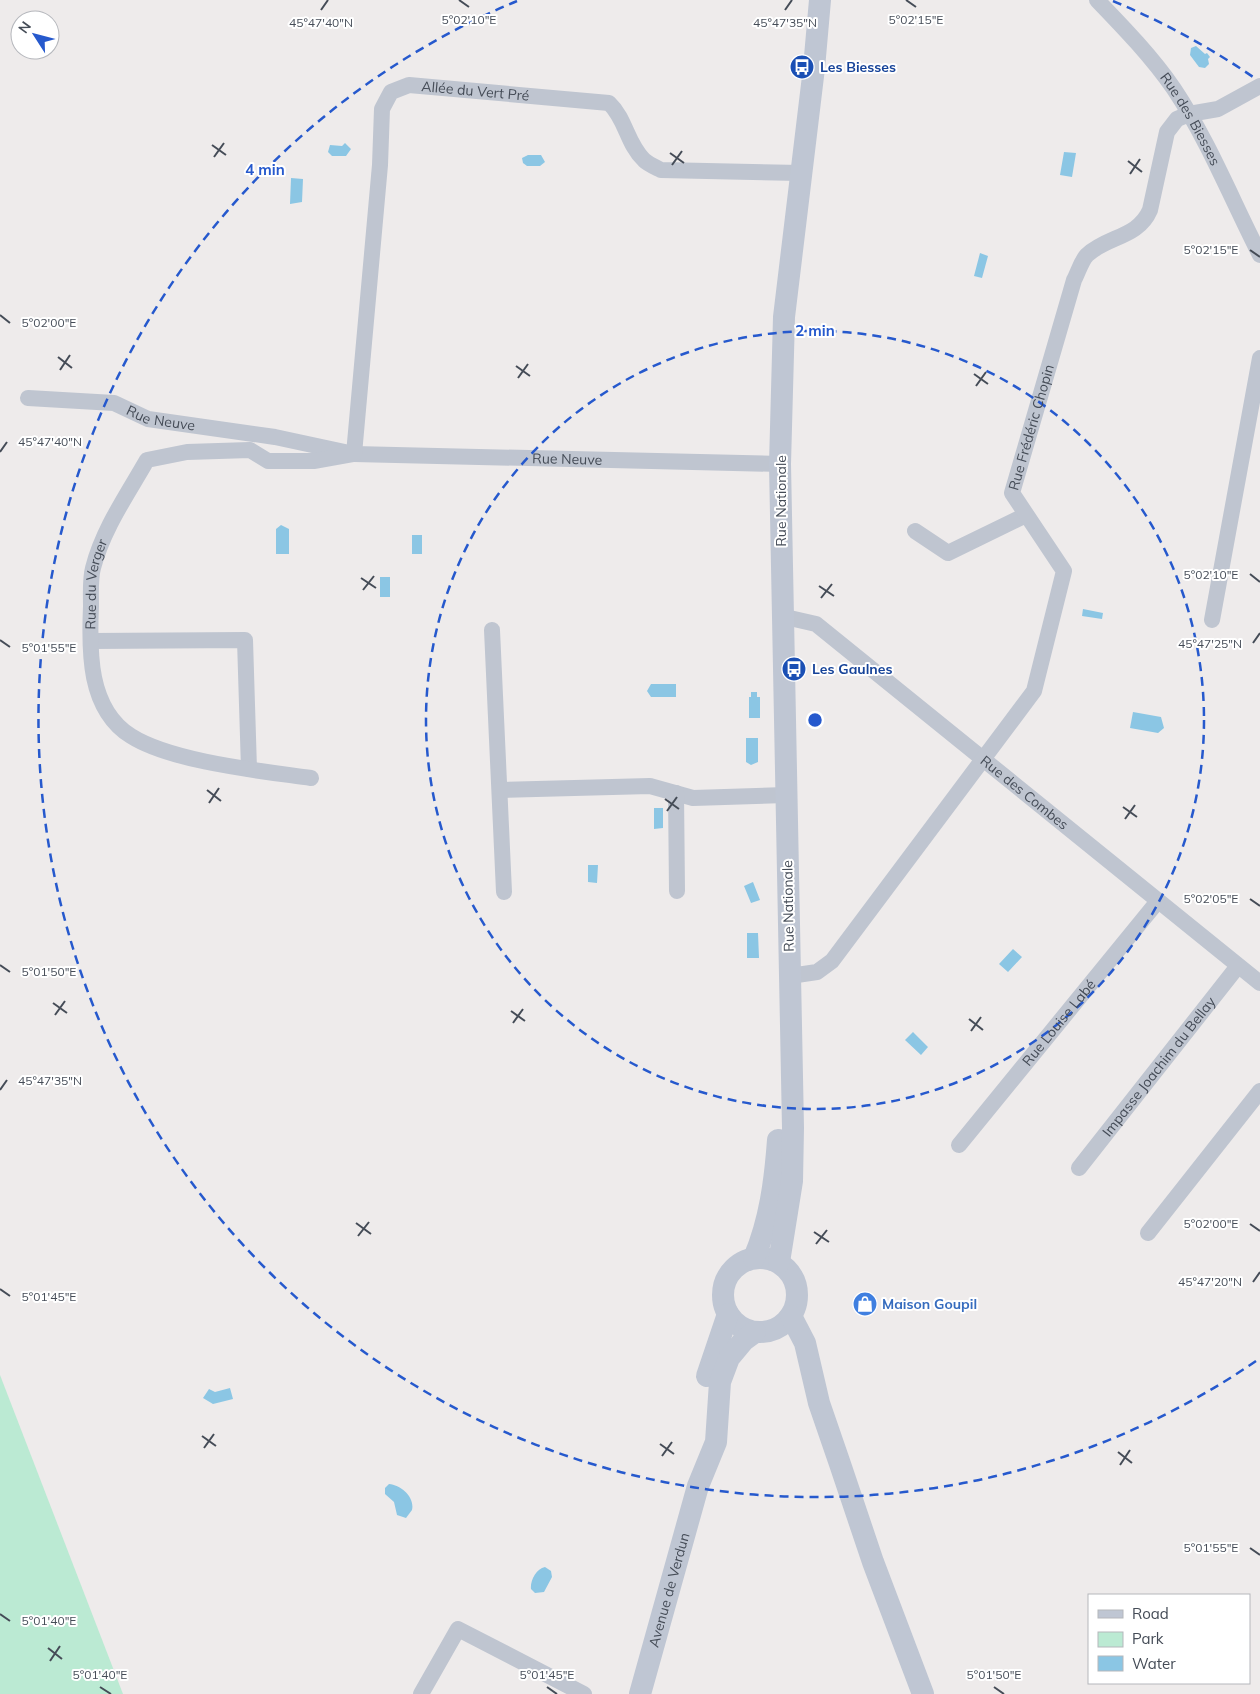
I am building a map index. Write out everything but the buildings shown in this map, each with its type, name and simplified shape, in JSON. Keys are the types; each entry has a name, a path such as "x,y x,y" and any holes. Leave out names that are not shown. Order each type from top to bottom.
{"main road":[{"name":"Rue Nationale","path":"779,1262 792,1180 791,1005 781,616 780,464 784,317 820,0"},
{"name":"Rue Nationale","path":"754,1258 765,1230 776,1179 791,1005"},
{"path":"762,1257 779,1262 790,1272 797,1286 796,1307 773,1326 742,1327 728,1314 723,1292 728,1276 739,1264 754,1258 762,1257"},
{"name":"Avenue de Verdun","path":"698,1486 707,1373 728,1314"},
{"path":"773,1326 795,1351 819,1403 873,1562 923,1694"},
{"name":"Avenue de Verdun","path":"640,1694 698,1486 716,1442 720,1382 729,1358 744,1340 773,1326"}],"street":[{"name":"Rue des Biesses","path":"1097,0 1155,64 1190,114 1260,254"},
{"name":"Allée du Vert Pré","path":"354,454 380,165 382,109 391,92 409,85 609,103 619,112 634,149 644,160 661,170 801,174"},
{"path":"1190,114 1218,109 1260,86"},
{"name":"Rue Frédéric Chopin","path":"790,976 817,972 832,961 1034,691 1064,571 1012,493 1074,280 1086,256 1098,248 1138,229 1145,221 1150,210 1167,132 1177,119 1190,114"},
{"path":"1212,620 1260,358"},
{"name":"Rue Neuve","path":"28,398 114,403 148,419 275,437 354,454 780,464"},
{"name":"Rue du Verger","path":"268,461 250,450 187,452 146,460 107,531 92,569 92,672 99,697 112,718 130,736 155,748 249,769 311,778"},
{"name":"Rue Neuve","path":"268,461 315,461 354,454"},
{"path":"915,531 948,553 1026,515"},
{"name":"Rue des Combes","path":"781,616 816,624 1260,983"},
{"path":"492,630 504,892"},
{"path":"91,641 245,640 249,769"},
{"path":"500,790 650,786 694,798 786,795"},
{"path":"676,793 677,891"},
{"name":"Rue Louise Labé","path":"959,1145 1158,901"},
{"name":"Impasse Joachim du Bellay","path":"1079,1168 1238,966"},
{"path":"1148,1233 1260,1091"},
{"path":"421,1694 458,1629 584,1694"}],"green space":[{"path":"0,1375 123,1694 0,1694"}],"water":[{"path":"1196,46 1210,57 1208,59 1209,64 1205,68 1199,67 1190,55 1191,48"},
{"path":"345,143 351,149 346,156 332,156 328,152 330,145 342,146"},
{"path":"1064,152 1076,153 1072,177 1060,175"},
{"path":"528,155 541,155 545,162 540,166 527,166 523,163 522,158"},
{"path":"291,178 303,179 302,202 290,204"},
{"path":"980,253 988,256 982,278 974,276"},
{"path":"281,525 289,529 289,554 276,554 276,529"},
{"path":"412,535 422,535 422,554 412,554"},
{"path":"380,577 390,577 390,597 380,597"},
{"path":"1083,609 1103,613 1102,619 1082,616"},
{"path":"651,684 676,684 676,697 651,697 647,691"},
{"path":"751,692 757,692 757,697 760,697 760,718 749,718 749,697 751,697"},
{"path":"1133,712 1161,717 1164,728 1158,733 1130,728"},
{"path":"746,738 758,738 758,762 751,765 746,762"},
{"path":"654,808 663,808 663,828 654,829"},
{"path":"588,865 598,865 597,883 588,882"},
{"path":"753,882 760,900 751,903 744,886"},
{"path":"747,933 758,933 759,958 747,958"},
{"path":"1013,949 1022,957 1008,972 999,964"},
{"path":"913,1032 928,1047 921,1055 905,1040"},
{"path":"230,1388 233,1399 213,1404 203,1398 209,1389 215,1392"},
{"path":"389,1484 402,1489 409,1496 412,1510 406,1518 397,1515 394,1502 385,1494 385,1488"},
{"path":"545,1567 551,1571 552,1577 544,1592 535,1593 531,1589 533,1579 539,1570"}],"place":[{"name":"Les Biesses","path":"802,67"},
{"name":"Les Gaulnes","path":"794,669"},
{"name":"Maison Goupil","path":"865,1304"}]}
